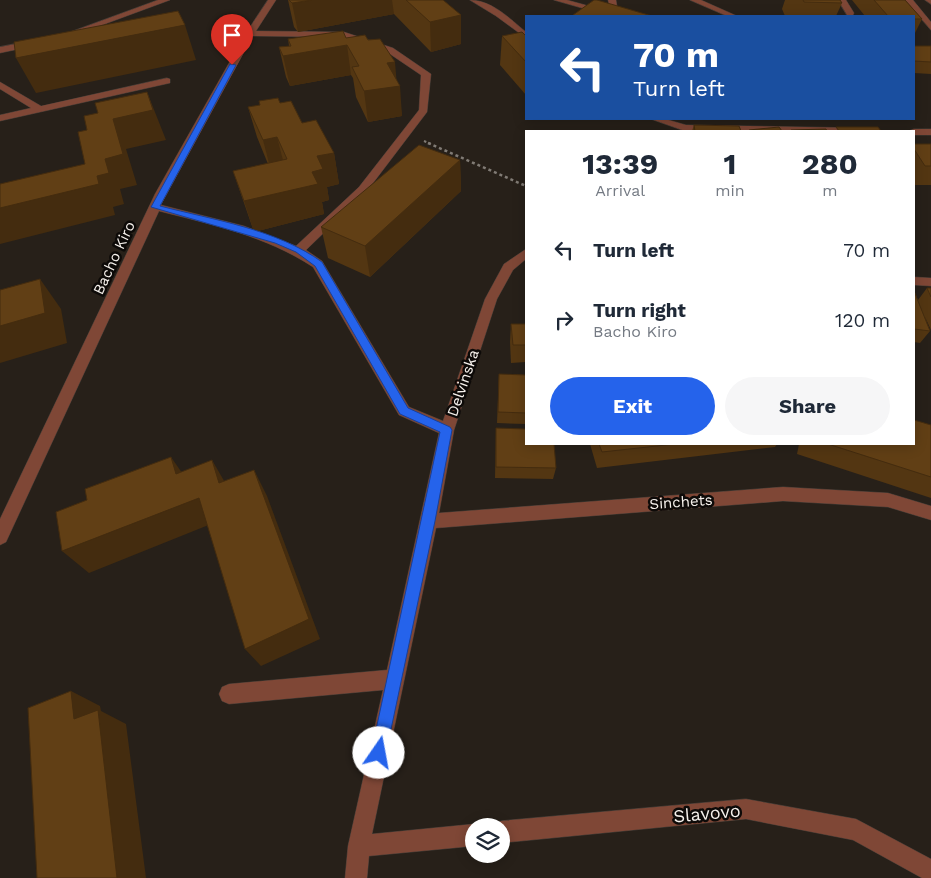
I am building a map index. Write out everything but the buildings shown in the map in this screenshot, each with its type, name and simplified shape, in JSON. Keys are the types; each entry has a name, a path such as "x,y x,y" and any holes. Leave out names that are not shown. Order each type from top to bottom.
{"street":[{"path":"63,36 166,0"},
{"name":"Bacho Kiro","path":"0,538 156,207 250,33 272,0"},
{"path":"474,0 499,14 525,35"},
{"path":"558,0 611,15"},
{"path":"612,0 616,11 615,15"},
{"path":"694,0 731,15"},
{"path":"842,0 850,13"},
{"path":"909,0 931,27"},
{"path":"250,33 340,34 390,50 426,74 424,110 363,189 299,250"},
{"path":"0,50 44,41"},
{"path":"0,118 167,81"},
{"path":"0,85 39,109"},
{"path":"658,120 683,130 697,120"},
{"path":"915,132 931,132"},
{"path":"156,207 279,241 299,250 318,264 404,411 446,430"},
{"name":"Delvinska","path":"356,878 359,846 429,521 446,430 491,300 508,268 525,254"},
{"path":"508,268 525,268"},
{"path":"915,281 931,282"},
{"name":"Sinchets","path":"429,521 783,494 888,500 931,513"},
{"path":"229,694 395,679"},
{"name":"Slavovo","path":"510,831 746,809 856,830 931,871"},
{"path":"359,846 465,836"}],"path":[{"path":"406,134 525,186"}],"route":[{"path":"232,65 156,207 279,241 299,250 318,264 404,411 446,430 429,521 379,753"}]}
